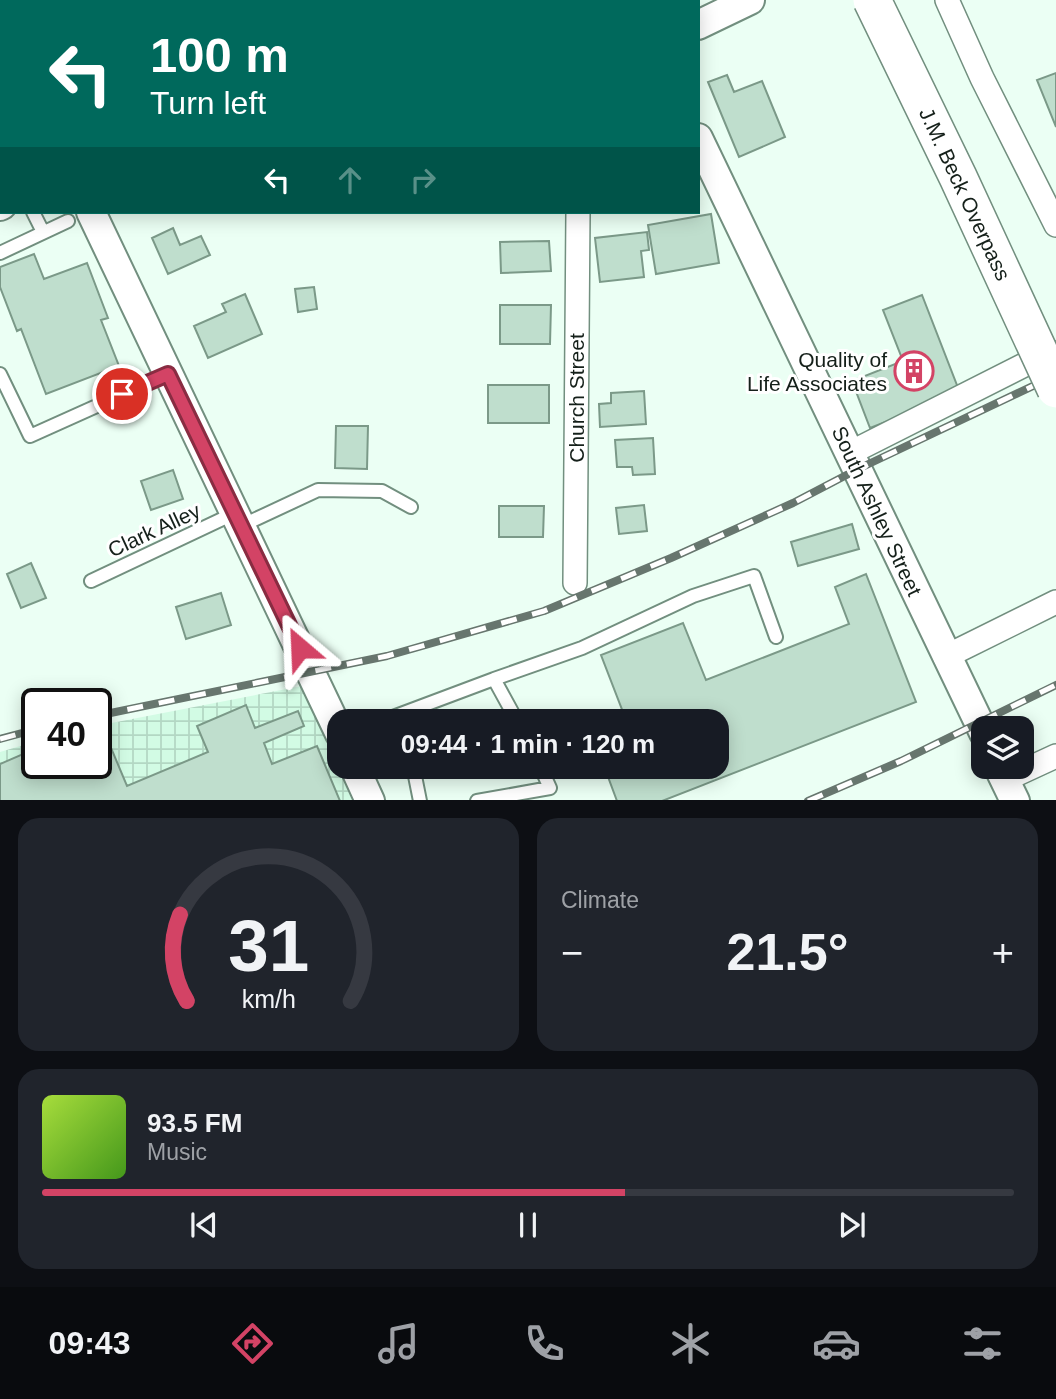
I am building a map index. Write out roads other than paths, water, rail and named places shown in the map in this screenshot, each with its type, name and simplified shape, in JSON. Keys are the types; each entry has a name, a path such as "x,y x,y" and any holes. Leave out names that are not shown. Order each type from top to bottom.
{"main road":[{"name":"J.M. Beck Overpass","path":"872,0 1056,389"}],"street":[{"path":"700,25 750,0"},
{"path":"947,0 982,78 1056,225"},
{"name":"South Ashley Street","path":"700,142 976,716"},
{"name":"Church Street","path":"575,583 578,214"},
{"path":"80,216 168,374 328,709"},
{"path":"850,453 1056,348"},
{"path":"946,657 1056,602"},
{"path":"1006,782 1056,756"},
{"path":"360,779 370,800"}],"lane":[{"path":"34,214 43,232"},
{"path":"0,253 80,216"},
{"path":"0,374 30,436 168,374"},
{"name":"Clark Alley","path":"90,581 318,490 382,491 411,507"},
{"path":"414,709 582,648 693,596 754,576 776,637"},
{"path":"494,679 510,709"},
{"path":"416,779 420,800"},
{"path":"477,800 550,788 546,779"}],"railway":[{"path":"112,713 387,656 544,611 793,503 858,469 1056,375"},
{"path":"810,800 901,761 1056,685"},
{"path":"0,739 21,733"}],"place":[{"name":"Quality of Life Associates","path":"914,371"}]}
